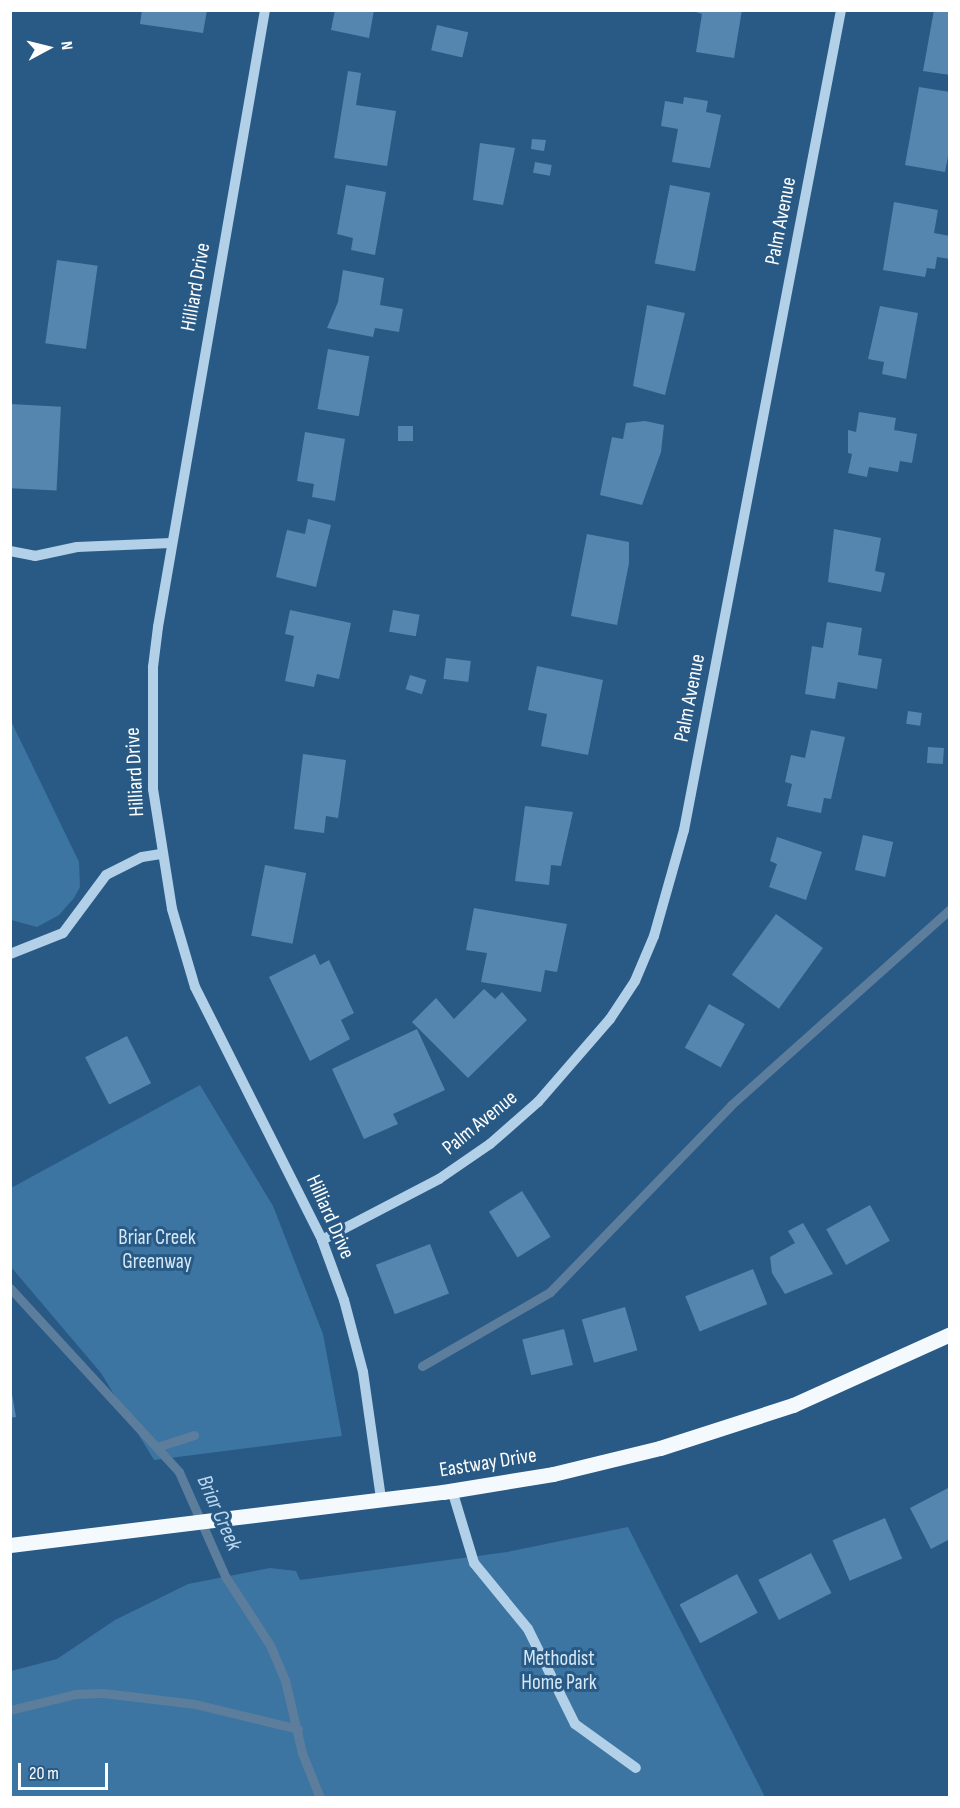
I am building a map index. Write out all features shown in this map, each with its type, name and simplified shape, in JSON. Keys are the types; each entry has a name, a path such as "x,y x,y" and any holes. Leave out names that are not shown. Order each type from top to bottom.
{"main road":[{"name":"Eastway Drive","path":"10,1545 452,1490 553,1473 660,1448 793,1405 950,1334"}],"street":[{"name":"Hilliard Drive","path":"265,10 171,543 153,668 151,748 161,854 195,987 321,1240 344,1300 363,1372 381,1499"},
{"name":"Palm Avenue","path":"321,1240 439,1179 490,1144 538,1102 610,1019 635,981 654,936 684,830 841,10"},
{"path":"10,551 35,556 77,547 171,543"},
{"path":"10,954 63,933 106,875 142,857 161,854"},
{"path":"452,1490 474,1563 528,1629 575,1724 636,1768"}],"green space":[{"path":"11,721 79,862 80,887 74,898 59,915 37,927 11,920"},
{"name":"Briar Creek Greenway","path":"200,1085 273,1206 323,1334 342,1436 154,1460 101,1373 11,1267 11,1188"},
{"name":"Methodist Home Park","path":"628,1527 765,1797 11,1798 11,1671 57,1659 115,1620 188,1584 270,1568 296,1571 300,1580 507,1552"}],"building":[{"path":"142,10 207,10 203,33 140,24"},
{"path":"335,10 374,10 369,38 331,30"},
{"path":"690,10 742,10 734,58 696,52 702,14"},
{"path":"934,10 950,10 950,75 923,71"},
{"path":"437,25 468,32 462,58 431,50"},
{"path":"348,71 361,73 356,105 396,111 387,166 334,158"},
{"path":"919,87 950,92 950,146 945,172 905,165"},
{"path":"684,97 708,101 706,112 721,115 710,168 672,162 678,129 661,126 665,101 683,104"},
{"path":"532,139 546,140 544,151 531,149"},
{"path":"480,143 515,148 503,205 473,200"},
{"path":"535,162 552,165 550,176 533,173"},
{"path":"346,185 386,192 375,255 351,250 353,238 337,234"},
{"path":"670,185 710,193 695,271 655,264"},
{"path":"894,202 938,210 934,233 950,236 950,259 937,257 935,269 927,268 925,277 883,270"},
{"path":"57,260 98,266 86,349 45,343"},
{"path":"343,270 384,278 380,305 403,309 399,332 375,328 373,337 327,328 338,302"},
{"path":"647,305 685,313 665,395 633,386"},
{"path":"880,306 918,313 906,379 882,374 884,362 868,359"},
{"path":"328,349 369,356 359,416 317,409"},
{"path":"10,404 61,407 57,491 10,488"},
{"path":"859,412 896,418 894,430 917,434 912,463 900,461 898,472 869,467 867,477 848,473 852,454 848,453 848,430 856,432"},
{"path":"645,421 664,425 661,452 642,505 600,495 612,437 623,439 626,423"},
{"path":"398,426 413,426 413,441 398,441"},
{"path":"305,432 345,439 335,501 312,497 314,484 297,481"},
{"path":"308,519 331,525 316,587 276,577 287,530 305,534"},
{"path":"834,529 881,538 875,571 885,573 881,592 828,582"},
{"path":"587,534 629,542 629,563 617,625 571,616"},
{"path":"290,610 351,623 339,679 317,674 314,687 285,681 294,636 285,634"},
{"path":"393,610 420,615 416,636 389,632"},
{"path":"827,622 862,628 858,655 882,659 877,689 838,682 835,699 805,694 812,646 823,648"},
{"path":"446,658 471,661 468,682 443,679"},
{"path":"537,666 603,680 588,755 541,746 547,714 528,710"},
{"path":"410,675 426,680 422,694 406,689"},
{"path":"908,711 922,713 920,726 906,724"},
{"path":"811,730 845,737 831,799 824,798 821,813 787,806 792,784 785,782 791,755 805,758"},
{"path":"928,747 944,748 943,764 927,763"},
{"path":"303,754 346,760 338,818 326,816 324,833 294,829"},
{"path":"525,806 573,812 561,866 551,865 549,885 515,881"},
{"path":"863,835 893,842 885,877 855,870"},
{"path":"777,837 822,852 806,900 769,887 777,864 770,861"},
{"path":"265,865 306,873 292,944 251,936"},
{"path":"474,908 567,924 557,972 545,970 541,992 481,982 487,953 466,950"},
{"path":"776,914 823,948 779,1009 732,975"},
{"path":"315,954 320,965 329,960 354,1013 341,1020 350,1039 310,1061 269,977"},
{"path":"484,989 495,999 502,992 527,1020 468,1078 412,1022 436,998 454,1019"},
{"path":"709,1004 745,1024 721,1068 685,1048"},
{"path":"417,1029 445,1090 393,1114 398,1124 364,1139 332,1069"},
{"path":"127,1036 151,1083 109,1105 85,1057"},
{"path":"522,1191 551,1237 518,1257 489,1212"},
{"path":"870,1205 890,1241 846,1265 826,1229"},
{"path":"803,1223 833,1274 785,1294 772,1273 770,1257 795,1243 788,1231"},
{"path":"430,1244 449,1293 395,1314 376,1265"},
{"path":"753,1269 767,1304 700,1332 685,1296"},
{"path":"625,1307 637,1350 594,1363 582,1319"},
{"path":"564,1329 573,1365 531,1375 522,1339"},
{"path":"10,1383 16,1417 10,1418"},
{"path":"950,1487 950,1539 931,1549 910,1508"},
{"path":"885,1518 902,1559 850,1581 833,1540"},
{"path":"811,1553 831,1593 779,1620 758,1580"},
{"path":"737,1574 758,1613 700,1643 680,1605"}],"waterway":[{"path":"422,1366 550,1292 731,1105 950,909"},
{"name":"Briar Creek","path":"10,1288 179,1472 225,1576 270,1645 285,1680 302,1753 320,1798"},
{"path":"157,1447 194,1435"},
{"path":"10,1710 75,1694 103,1693 195,1704 298,1729"}]}
